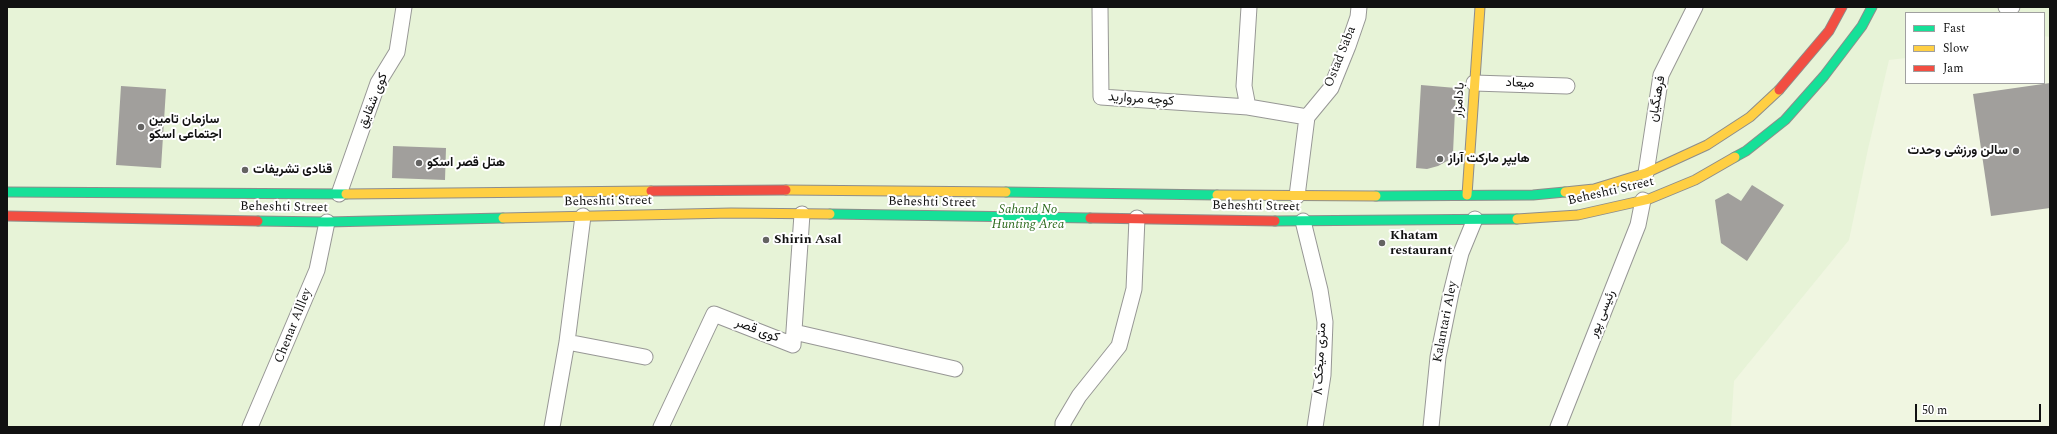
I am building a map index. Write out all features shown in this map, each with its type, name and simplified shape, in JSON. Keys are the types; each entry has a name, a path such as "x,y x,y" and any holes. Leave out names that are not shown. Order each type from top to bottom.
{"main road":[{"name":"بادامزار","path":"1467,195 1480,7"},
{"name":"Beheshti Street","path":"7,192 339,194 810,190 1297,196 1533,195 1594,189 1646,173 1707,145 1750,117 1787,82 1829,31 1842,7"},
{"name":"Beheshti Street","path":"7,216 327,222 583,216 802,214 1303,221 1452,220 1578,215 1643,200 1695,180 1746,151 1785,120 1824,76 1862,26 1872,7"},
{"path":"1451,195 1443,200 1440,208 1444,216 1452,220"},
{"path":"1478,219 1490,214 1493,207 1491,199 1483,195"}],"street":[{"name":"کوی شقایق","path":"339,194 378,83 397,52 404,7"},
{"name":"کوچه مروارید","path":"1100,7 1101,97 1248,107"},
{"path":"1249,7 1244,86 1248,107 1307,117 1297,196"},
{"name":"Ostad Saba","path":"1307,117 1330,88 1348,46 1358,17 1359,7"},
{"name":"فرهنگیان","path":"1646,173 1661,75 1695,7"},
{"path":"2006,7 2012,7"},
{"name":"میعاد","path":"1474,83 1567,86"},
{"name":"رئیسی پور","path":"1558,427 1638,225 1643,200"},
{"name":"کوی قصر","path":"661,427 714,314 793,345 802,214"},
{"path":"552,427 567,342 583,216"},
{"path":"1063,427 1063,423 1080,396 1119,346 1134,289 1136,218"},
{"name":"Kalantari Aley","path":"1431,427 1438,357 1451,293 1461,253 1478,219"},
{"name":"۸ متری میخک","path":"1303,221 1320,290 1325,322 1323,375 1315,427"},
{"name":"Chenar Allley","path":"250,427 318,270 327,222"},
{"path":"794,332 955,368"},
{"path":"567,342 645,356"}],"green space":[{"name":"Sahand No Hunting Area","path":"7,7 2050,7 2050,427 7,427"},
{"path":"2045,36 2050,37 2050,427 1731,427 1734,381 1849,240 1889,60 1905,58 1905,84 2045,84"}],"building":[{"name":"سالن ورزشی وحدت","path":"2050,83 2050,208 1991,216 1973,94"},
{"path":"1421,85 1456,88 1453,153 1449,160 1438,166 1427,169 1416,168"},
{"name":"سازمان تامین اجتماعی اسکو","path":"121,86 166,89 161,168 116,165"},
{"name":"هتل قصر اسکو","path":"393,146 446,148 445,180 392,178"},
{"path":"1752,185 1784,205 1747,261 1721,243 1715,200 1728,193 1741,201"}],"traffic: fast":[{"path":"1735,157 1746,151 1785,120 1824,76 1862,26 1872,7"},
{"path":"7,192 346,194"},
{"path":"1006,192 1217,195"},
{"path":"1376,196 1533,195 1565,192"},
{"path":"830,214 1090,218"},
{"path":"258,221 327,222 503,218"},
{"path":"1275,221 1517,219"}],"traffic: slow":[{"path":"1467,195 1480,7"},
{"path":"1565,192 1594,189 1646,173 1707,145 1750,117 1779,90"},
{"path":"1517,219 1578,215 1649,199 1695,180 1735,157"},
{"path":"786,190 1006,192"},
{"path":"346,194 651,191"},
{"path":"1217,195 1376,196"},
{"path":"503,218 731,213 830,214"}],"traffic: jam":[{"path":"1779,90 1829,31 1842,7"},
{"path":"651,191 786,190"},
{"path":"7,216 258,221"},
{"path":"1090,218 1275,221"}],"place":[{"name":"سازمان تامین اجتماعی اسکو","path":"141,127"},
{"name":"سالن ورزشی وحدت","path":"2016,151"},
{"name":"هایپر مارکت آراز","path":"1440,159"},
{"name":"هتل قصر اسکو","path":"419,163"},
{"name":"قنادی تشریفات","path":"245,170"},
{"name":"Shirin Asal","path":"766,240"},
{"name":"Khatam restaurant","path":"1382,243"}]}
